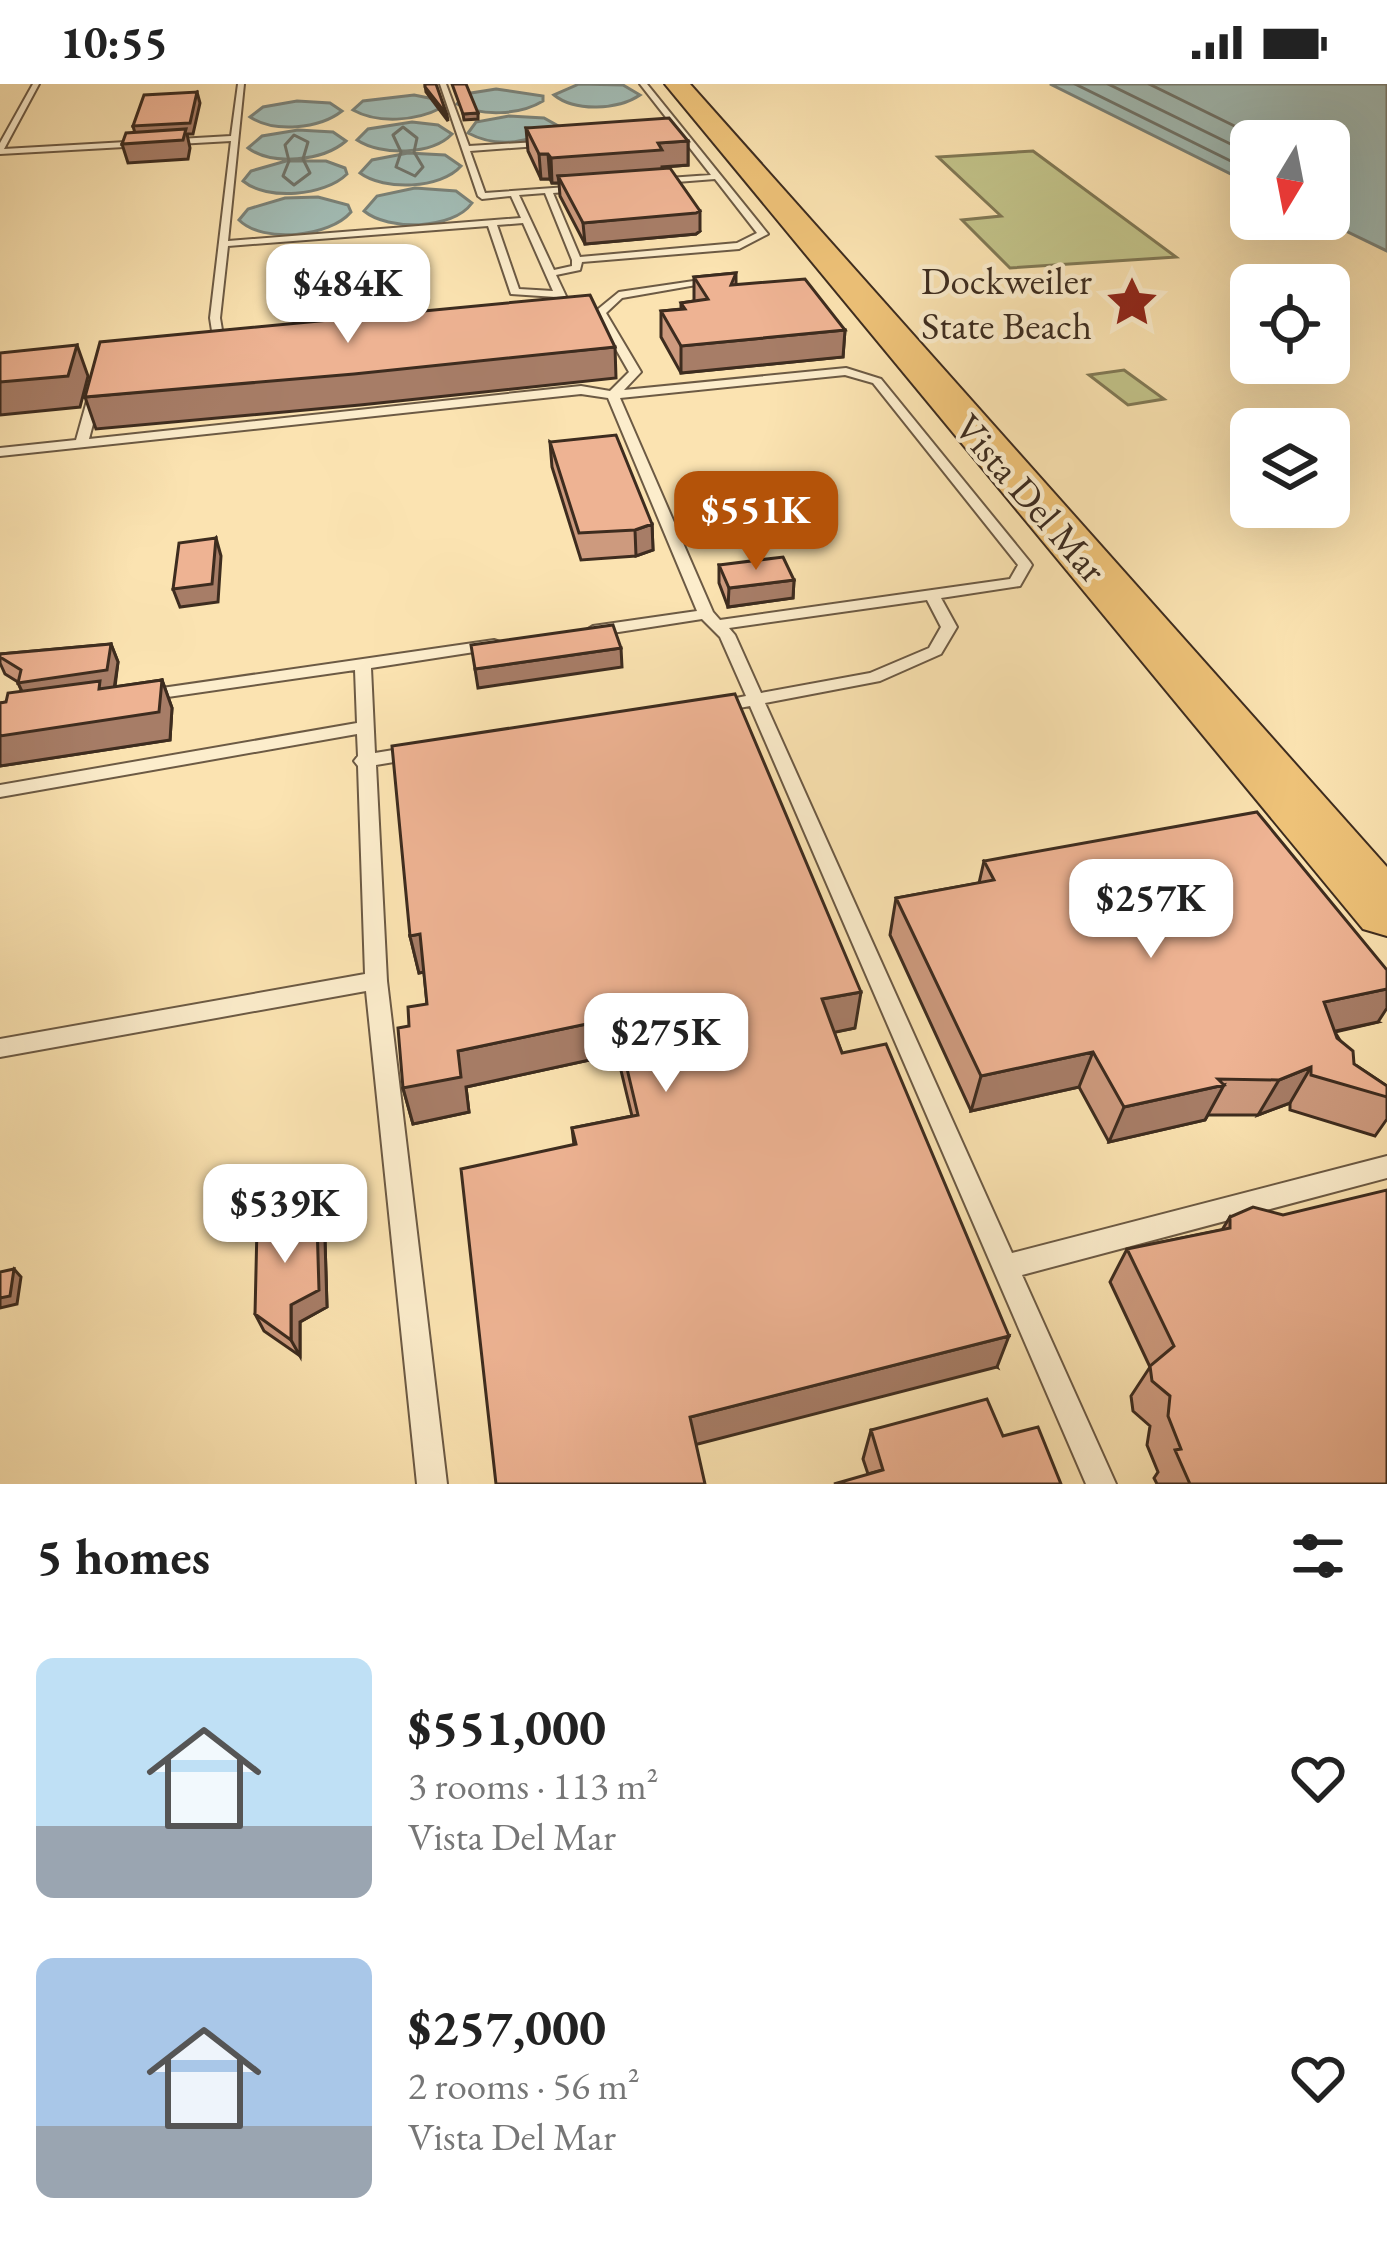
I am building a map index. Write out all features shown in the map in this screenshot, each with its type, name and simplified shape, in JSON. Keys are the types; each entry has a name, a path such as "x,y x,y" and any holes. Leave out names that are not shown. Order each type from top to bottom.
{"main road":[{"name":"Vista Del Mar","path":"677,84 1387,911"}],"lane":[{"path":"0,151 36,84"},
{"path":"219,348 215,318 241,84"},
{"path":"443,84 482,196 596,187"},
{"path":"577,260 748,244 763,234 643,84"},
{"path":"657,136 681,134"},
{"path":"0,151 234,138"},
{"path":"467,149 562,142"},
{"path":"643,183 714,177"},
{"path":"548,190 577,260 577,268 552,273"},
{"path":"514,193 570,316"},
{"path":"222,244 524,220"},
{"path":"491,222 515,292 561,294"},
{"path":"549,318 600,313 619,295 740,256 752,249 748,244"},
{"path":"694,272 714,281"},
{"path":"600,313 635,372 613,394"},
{"path":"196,350 242,346"},
{"path":"0,452 581,390 613,394 832,370 878,381 1025,566 1015,583 568,634"},
{"path":"82,443 98,380"},
{"path":"613,394 711,620 728,635 1101,1484"},
{"path":"710,708 874,677 935,651 949,627 932,595"},
{"path":"136,696 523,641"},
{"path":"362,665 376,981 432,1484"},
{"path":"0,790 363,728"},
{"path":"363,761 433,750"},
{"path":"0,1048 376,981"},
{"path":"1008,1266 1387,1167"}],"green space":[{"path":"1033,151 1176,257 1010,268 962,220 1001,216 938,157"},
{"path":"1124,370 1164,399 1128,405 1089,375"}],"water":[{"path":"579,84 623,85 640,95 597,107 554,95"},
{"path":"1050,84 1387,84 1387,251 1350,233 1350,120 1230,120 1230,174"},
{"path":"496,89 543,96 543,101 501,113 457,104 465,94"},
{"path":"414,95 439,100 441,108 397,119 353,110 363,101"},
{"path":"297,101 330,103 342,111 296,127 250,117 263,107"},
{"path":"509,116 544,118 560,127 515,142 468,133 476,122"},
{"path":"412,122 438,125 452,134 432,146 406,151 379,149 357,140 368,129"},
{"path":"298,130 333,132 346,141 324,153 297,159 270,157 248,148 262,136"},
{"path":"408,153 445,155 461,166 440,179 412,185 383,183 360,173 372,160"},
{"path":"286,161 326,161 345,168 347,174 325,187 296,193 266,191 243,181 251,171"},
{"path":"415,188 456,191 472,203 450,218 420,225 388,222 364,211 377,196"},
{"path":"318,197 348,205 351,212 328,227 296,234 264,232 239,220 248,209 285,198"}],"building":[{"path":"436,84 447,115 425,87"},
{"path":"452,84 466,84 478,113 463,114"},
{"path":"197,92 190,123 133,126 144,95"},
{"path":"669,118 688,141 658,143 662,150 551,158 539,154 526,128"},
{"path":"186,129 183,140 122,144 126,133"},
{"path":"670,168 700,211 583,223 558,176"},
{"path":"736,273 731,285 805,279 845,330 681,346 661,311 685,309 681,303 708,299 694,277"},
{"path":"590,295 615,347 85,397 100,342"},
{"path":"77,345 68,376 0,382 0,353"},
{"path":"616,435 652,524 635,530 579,533 550,442"},
{"path":"216,538 212,584 173,589 179,543"},
{"path":"783,557 794,580 729,588 719,565"},
{"path":"613,625 621,648 475,669 471,645"},
{"path":"111,644 107,670 18,683 21,670 0,657 0,654"},
{"path":"162,680 159,712 0,736 0,703 6,702 8,693 100,681 99,689"},
{"path":"735,694 861,992 822,999 842,1053 886,1044 1009,1336 690,1417 705,1484 496,1484 461,1169 576,1144 572,1128 638,1115 615,1018 458,1051 461,1077 403,1088 398,1028 409,1026 408,1007 427,1004 420,934 410,936 392,746"},
{"path":"1257,812 1387,970 1387,989 1324,1002 1337,1038 1353,1051 1354,1064 1387,1086 1387,1097 1311,1075 1311,1067 1279,1080 1218,1079 1224,1085 1124,1107 1093,1052 981,1076 896,898 994,880 984,861"},
{"path":"1387,1190 1387,1484 1190,1484 1175,1450 1181,1449 1168,1416 1170,1396 1152,1381 1150,1366 1174,1346 1127,1249 1230,1228 1230,1217 1253,1207 1283,1215"},
{"path":"290,1194 292,1218 317,1223 319,1290 291,1305 291,1340 255,1314 257,1227"},
{"path":"14,1269 10,1296 0,1298 0,1272"},
{"path":"987,1399 1003,1436 1038,1427 1061,1484 834,1484 883,1470 871,1430"}],"place":[{"name":"Dockweiler State Beach","path":"1132,302"}]}
